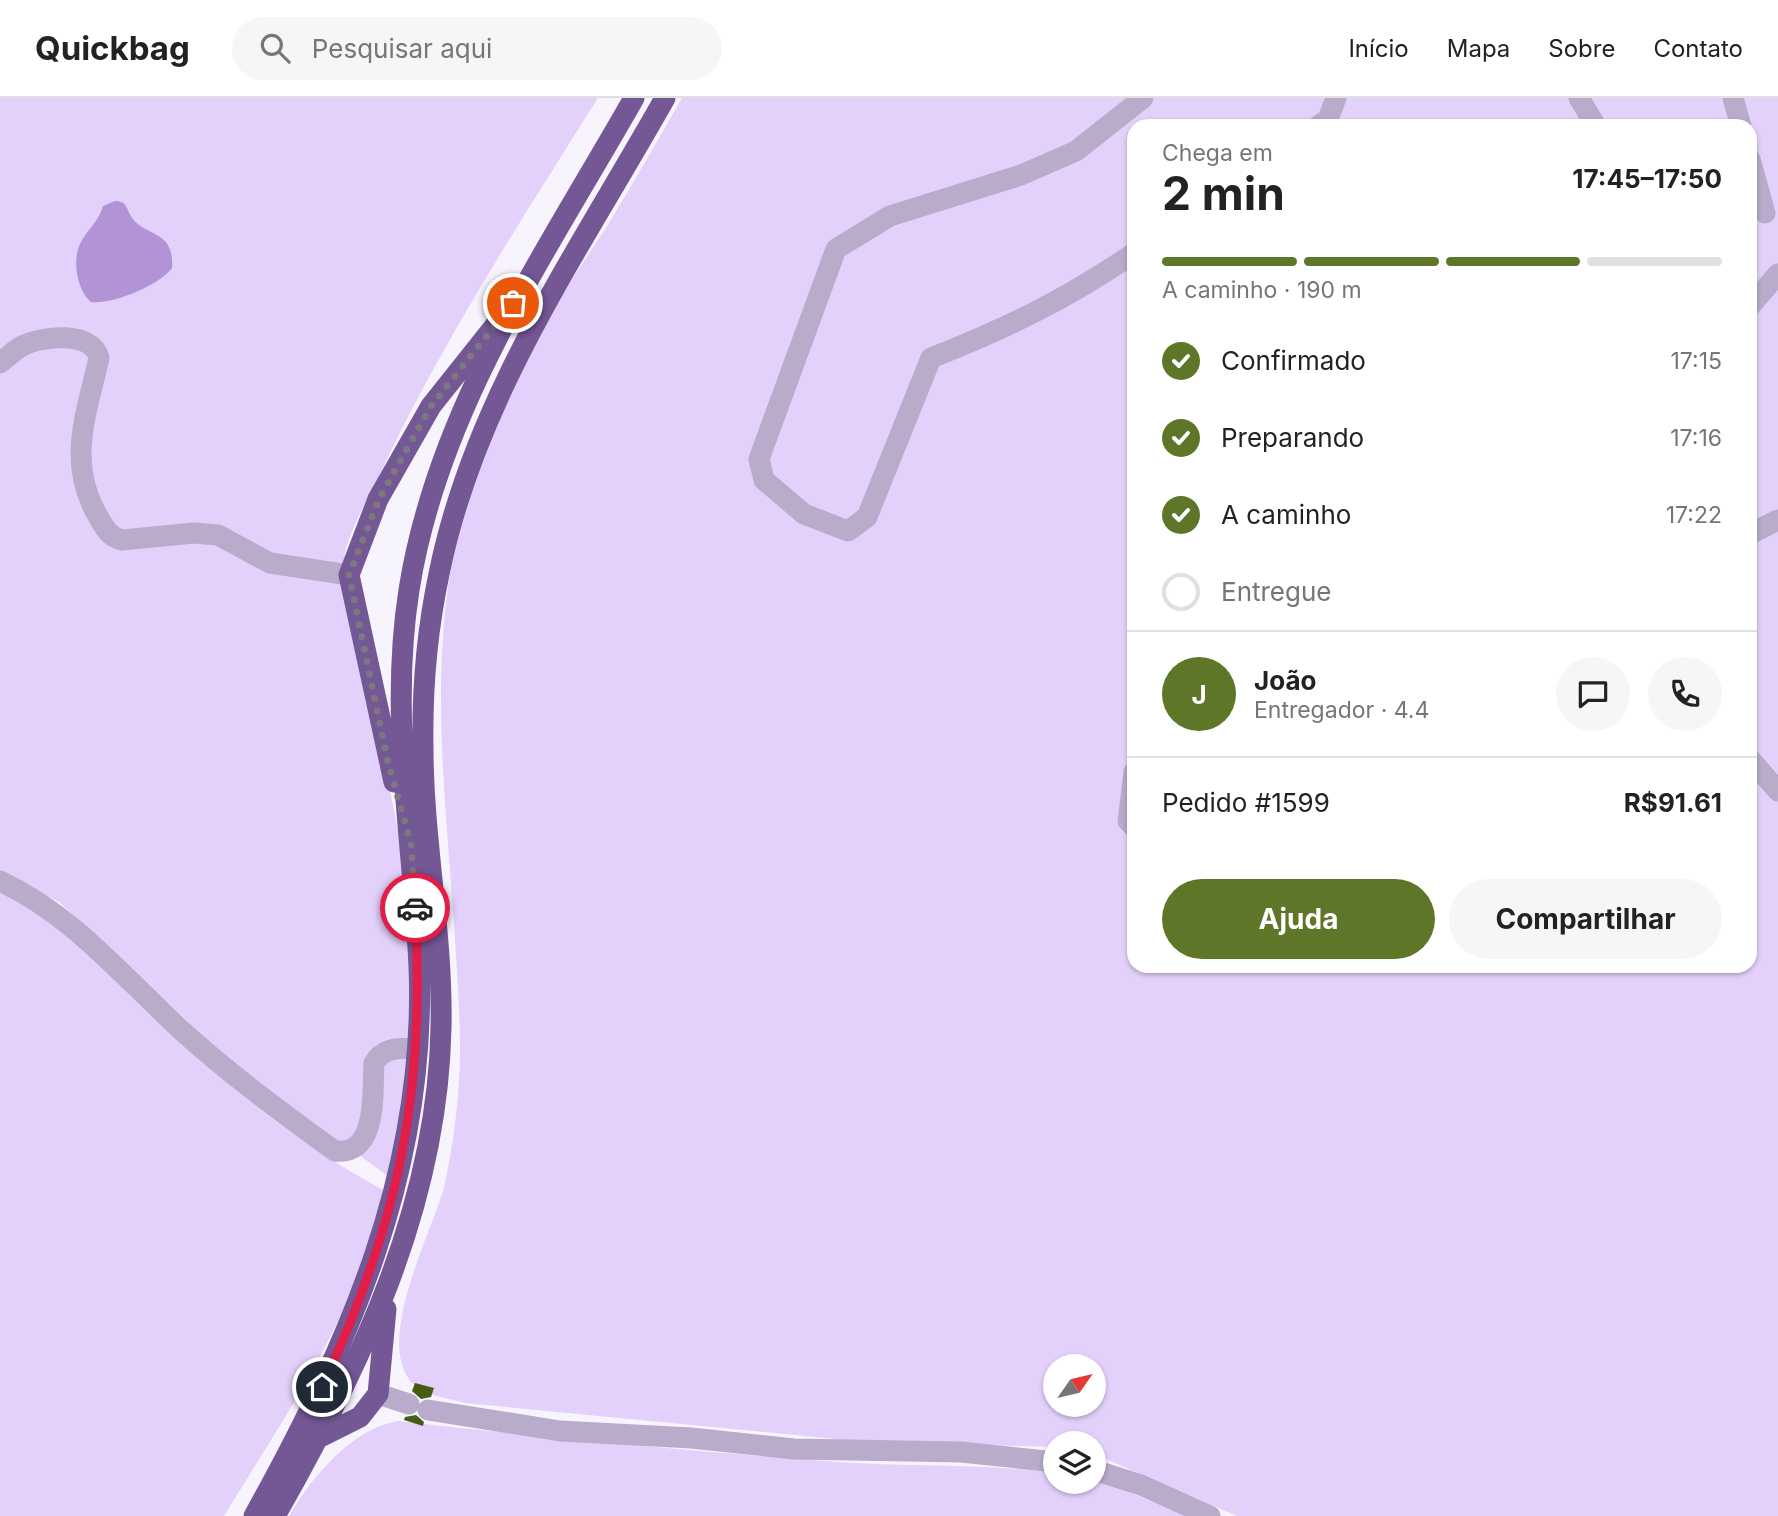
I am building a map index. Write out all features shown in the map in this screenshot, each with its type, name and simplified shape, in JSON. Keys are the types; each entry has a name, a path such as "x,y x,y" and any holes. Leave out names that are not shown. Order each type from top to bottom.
{"highway":[{"path":"254,1516 303,1428 351,1325 382,1239 410,1122 417,1048 419,970 411,844 401,757 399,668 409,588 442,460 465,406 529,283 634,98"},
{"path":"275,1516 320,1437 387,1292 414,1207 430,1143 441,1026 436,900 423,749 426,664 438,576 455,509 490,412 523,345 665,98"},
{"path":"411,844 387,758 349,575 379,499 431,406 529,283"},
{"path":"320,1437 360,1417 378,1394 387,1292"}],"street":[{"path":"1127,258 1080,290 1016,324 932,358 867,517 848,531 804,514 764,480 759,458 836,249 890,216 1021,175 1076,151 1143,98"},
{"path":"1328,119 1336,98"},
{"path":"1579,98 1591,119"},
{"path":"1733,98 1739,119"},
{"path":"1757,184 1765,213"},
{"path":"1757,298 1778,274"},
{"path":"0,363 20,346 49,337 84,341 98,352 99,358 80,442 80,475 94,509 114,538 122,540 194,533 218,535 270,563 349,575"},
{"path":"1757,530 1778,520"},
{"path":"1757,767 1778,791"},
{"path":"0,881 43,903 94,945 179,1029 240,1081 335,1150 352,1149 368,1131 374,1063 380,1054 388,1050 417,1048"},
{"path":"378,1394 418,1407 560,1431 691,1438 794,1449 961,1452 1043,1461"},
{"path":"1106,1474 1141,1485 1210,1516"}],"shaded area":[{"path":"0,98 598,98 454,332 357,520 345,554 347,586 399,838 409,935 410,984 404,1082 388,1176 238,1068 59,902 0,873"},
{"path":"682,98 1778,98 1778,1516 1237,1516 1106,1459 1106,1431 1043,1431 1043,1447 856,1441 465,1403 430,1394 412,1383 402,1364 399,1341 402,1315 418,1259 444,1187 454,1131 459,1079 458,990 441,721 446,605 455,547 477,470 518,372 546,320 607,226"},
{"path":"115,201 125,204 138,224 164,240 172,256 172,268 147,287 123,297 91,302 79,283 76,258 83,239 99,217 103,206"},
{"path":"0,892 34,908 54,923 182,1044 265,1113 323,1154 385,1191 373,1235 339,1319 296,1400 224,1516 0,1516"},
{"path":"398,1421 563,1439 783,1458 1043,1472 1043,1494 1106,1494 1106,1484 1187,1516 289,1516 309,1486 334,1457 364,1434"}],"building":[{"path":"415,1383 434,1388 431,1397 421,1399 412,1391"},
{"path":"416,1415 424,1422 423,1426 404,1420 405,1417"}],"way so far":[{"path":"415,908 411,844 387,758 349,575 358,546 379,499 431,406 513,303"}],"route":[{"path":"322,1387 351,1325 382,1239 410,1122 417,1048 419,970 415,908"}]}
